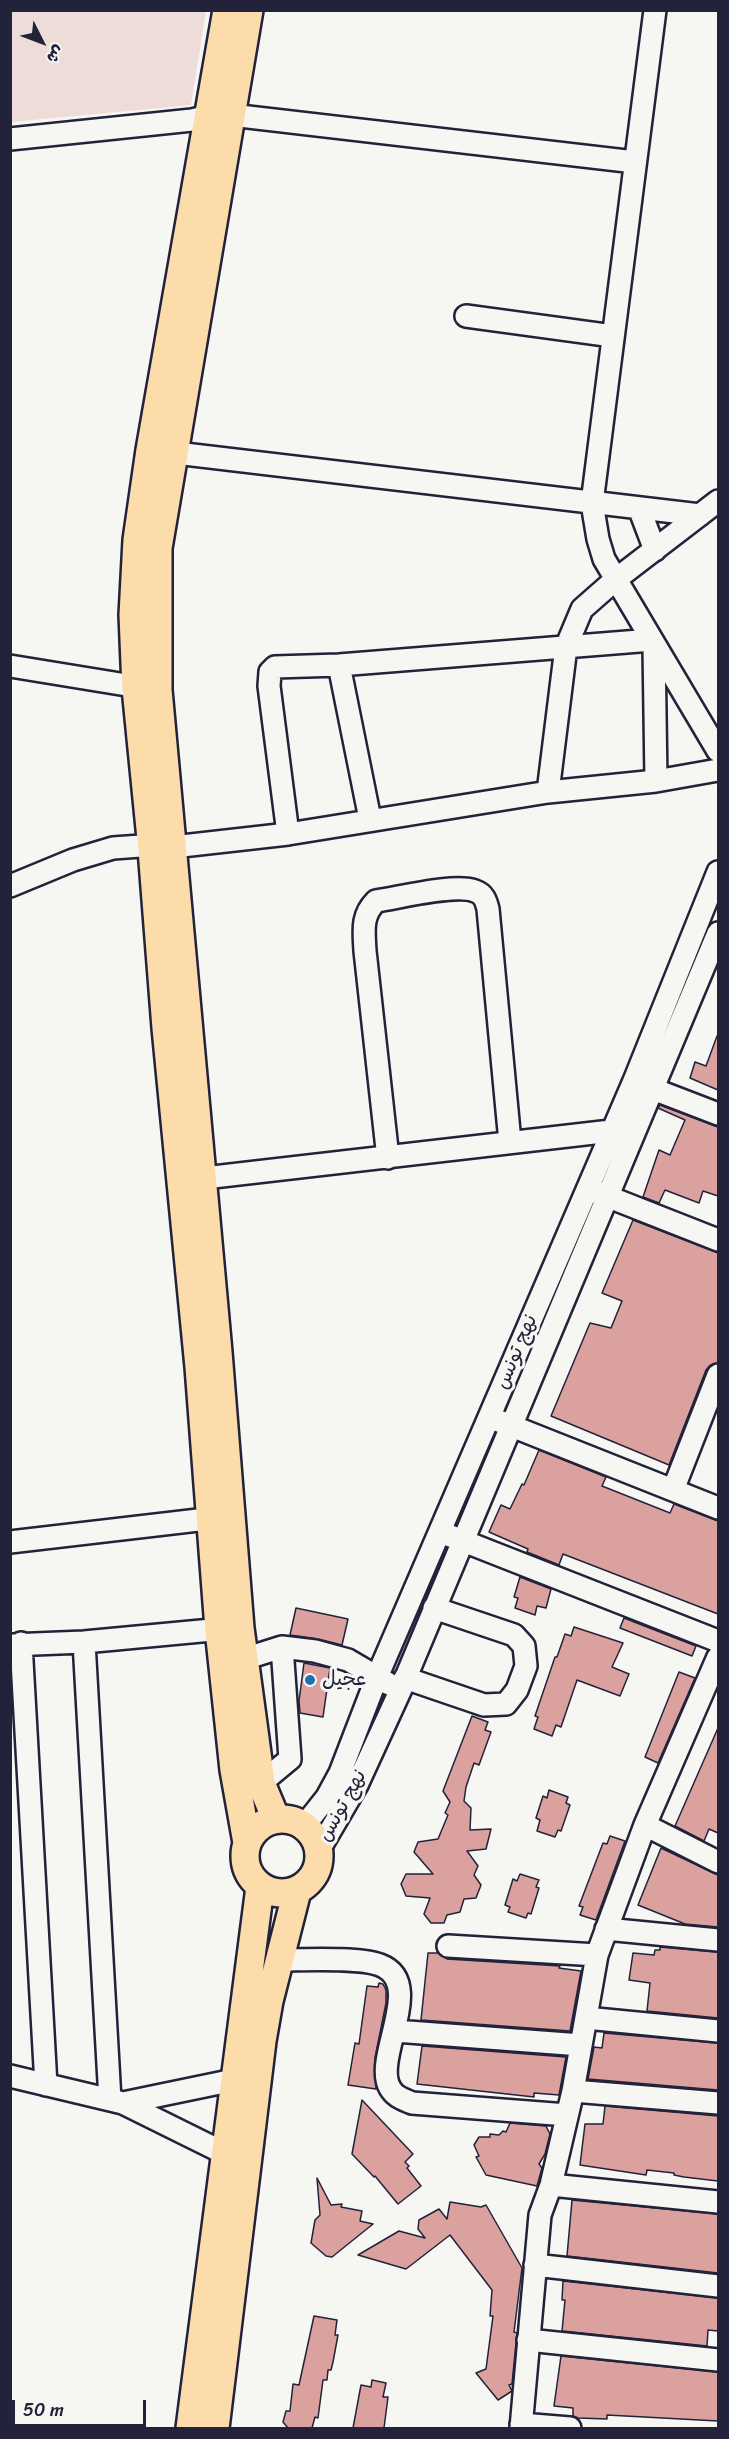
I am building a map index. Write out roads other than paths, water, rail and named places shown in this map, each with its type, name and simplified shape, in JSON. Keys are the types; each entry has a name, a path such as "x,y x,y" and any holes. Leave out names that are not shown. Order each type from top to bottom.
{"main road":[{"path":"220,116 227,10"},
{"path":"246,1843 258,1828 276,1819 286,1819 304,1826 316,1841 319,1850 317,1870 312,1878 297,1891 278,1894 260,1887 247,1872 245,1863 246,1843 234,1770 230,1628 163,848 147,689 133,615 137,540 162,451 220,116 249,10"},
{"path":"230,1628 244,1659 261,1783 276,1819"},
{"path":"215,2428 224,2153 260,1887"},
{"path":"190,2428 218,2299 262,2041 279,1960 297,1891"}],"street":[{"path":"655,10 592,503 604,559 718,751"},
{"path":"10,139 220,116 634,162"},
{"path":"466,316 613,336"},
{"path":"162,451 700,515"},
{"path":"548,792 566,647 582,609 615,580 718,501"},
{"path":"639,508 655,550"},
{"path":"288,834 269,686 270,672 275,667 653,642"},
{"path":"653,642 656,781"},
{"path":"339,664 370,819"},
{"path":"10,666 147,689"},
{"path":"10,886 73,860 113,848 141,846 163,848 288,834 548,792 656,781 718,770"},
{"name":"نهج تونس","path":"319,1850 357,1785 403,1684 633,1138 643,1085 682,961 718,872"},
{"path":"388,1158 364,951 363,923 367,910 376,901 461,888 476,891 485,898 488,909 510,1142"},
{"name":"نهج تونس","path":"304,1826 327,1797 340,1773 377,1677 611,1131 643,1085 711,973 718,933"},
{"path":"682,961 711,973"},
{"path":"643,1085 718,1114"},
{"path":"191,1179 611,1131 633,1138"},
{"path":"588,1188 718,1240"},
{"path":"673,1490 718,1375"},
{"path":"489,1417 718,1508"},
{"path":"10,1542 220,1517"},
{"path":"440,1532 718,1641"},
{"path":"244,1659 282,1647 333,1655 348,1660 377,1677 484,1706 506,1704 517,1690 526,1666 524,1646 514,1635 434,1608"},
{"path":"46,2085 16,1644 84,1642 230,1628"},
{"path":"84,1642 117,2102"},
{"path":"261,1783 290,1759 282,1647"},
{"path":"570,2428 521,2426 540,2215 551,2185 573,2091 597,1955 645,1826 718,1657"},
{"path":"645,1826 718,1862"},
{"path":"606,1929 718,1940"},
{"path":"448,1946 597,1955"},
{"path":"279,1960 363,1962 381,1965 396,1978 400,1987 395,2031 385,2070 388,2087 396,2096 412,2103 567,2115"},
{"path":"586,2018 718,2031"},
{"path":"395,2031 581,2045"},
{"path":"10,2076 117,2102 224,2153"},
{"path":"117,2102 234,2080"},
{"path":"573,2091 718,2103"},
{"path":"551,2185 718,2202"},
{"path":"535,2265 718,2286"},
{"path":"528,2340 718,2360"}],"place":[{"name":"عجيل","path":"310,1680"}]}
